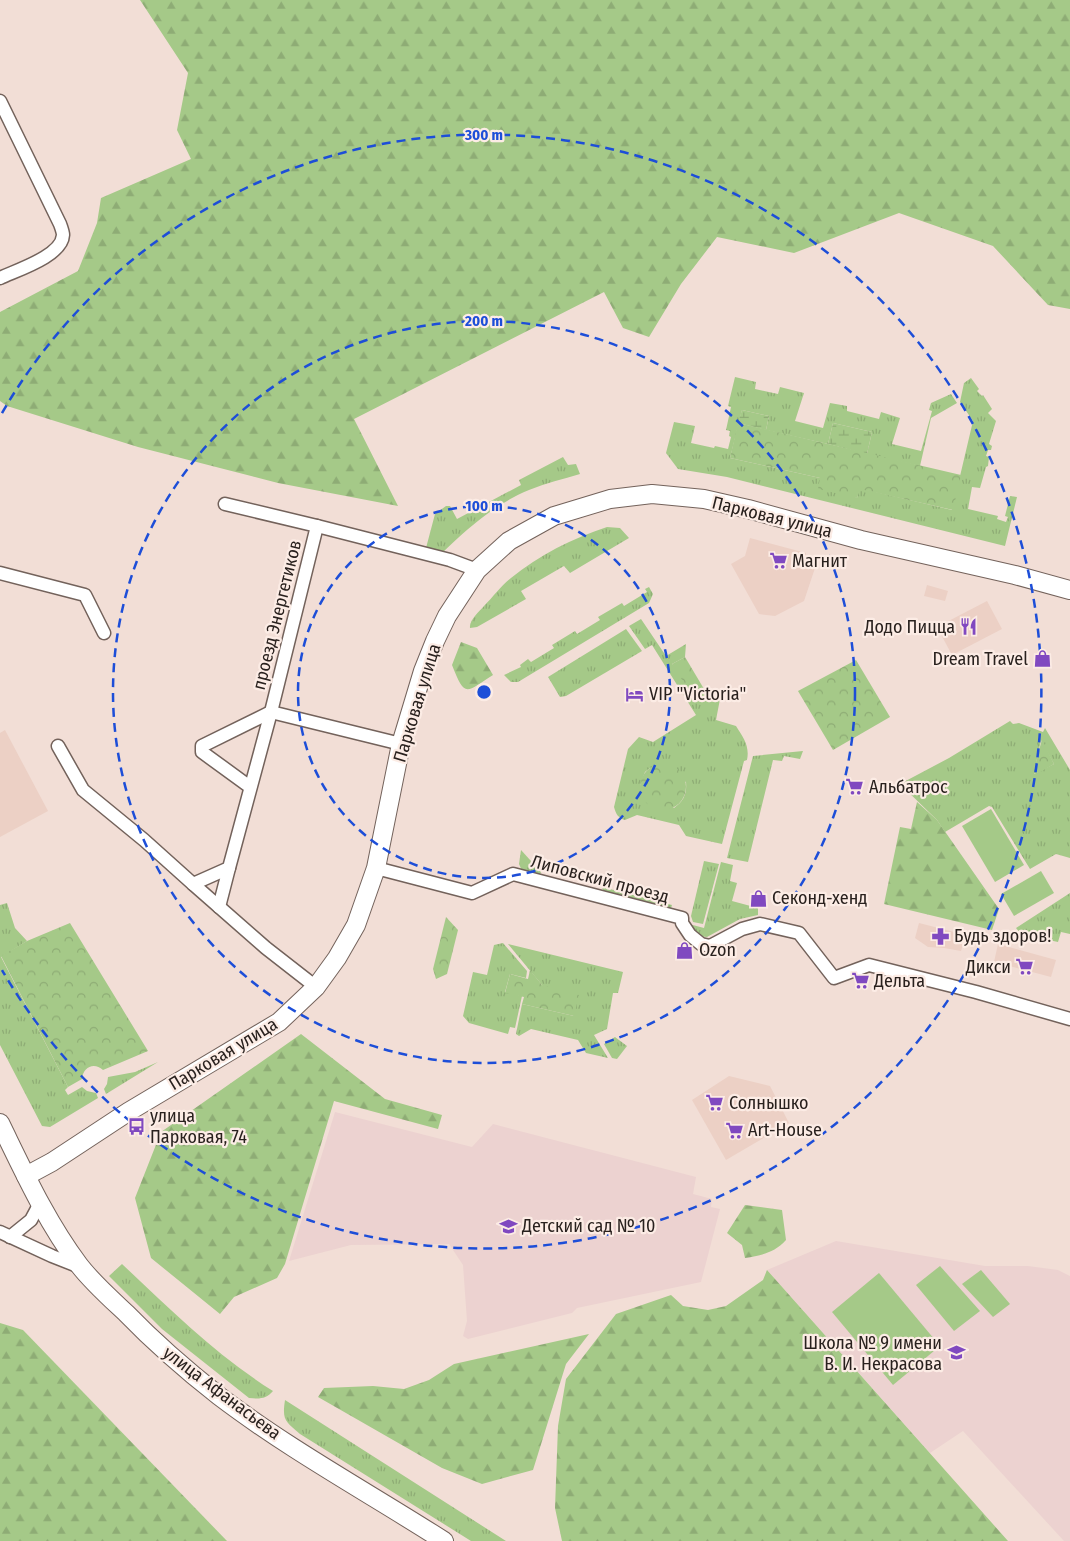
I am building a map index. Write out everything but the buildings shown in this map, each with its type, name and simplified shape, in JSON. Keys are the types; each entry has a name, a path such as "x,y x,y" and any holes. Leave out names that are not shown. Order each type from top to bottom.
{"street":[{"path":"0,101 60,224 63,236 59,246 51,254 0,278"},
{"name":"Парковая улица","path":"26,1176 52,1162 128,1112 279,1022 316,987 337,958 356,925 376,868 401,744 423,671 435,641 446,616 478,570 509,541 554,516 610,499 652,494 704,499 748,509 861,540 1015,575 1070,590"},
{"name":"проезд Энергетиков","path":"225,504 450,560 478,570"},
{"name":"проезд Энергетиков","path":"219,907 271,712 317,526"},
{"path":"0,573 85,595 104,634"},
{"name":"проезд Энергетиков","path":"250,787 202,752 202,746 271,712 401,744"},
{"path":"58,746 83,790 144,840 266,948 316,987"},
{"path":"193,884 229,868"},
{"name":"Липовский проезд","path":"376,868 472,893 513,874 682,918 682,923 690,935 701,944 710,946 742,929 760,924 772,926 799,933 834,978 869,964 1070,1019"},
{"name":"улица Афанасьева","path":"0,1123 39,1205 58,1236 80,1266 153,1339 182,1366 221,1397 294,1447 444,1541"},
{"path":"5,1234 31,1220 39,1205"},
{"path":"5,1234 52,1256 80,1266"}],"shaded area":[{"path":"750,538 806,553 806,565 815,568 804,601 775,616 759,614 731,564 745,556"},
{"path":"927,585 948,591 945,601 924,596"},
{"path":"987,601 1002,629 952,655 937,627"},
{"path":"5,730 48,811 0,837 0,733"},
{"name":"Будь здоров!","path":"919,923 966,935 961,951 928,947 915,938"},
{"path":"998,944 1056,960 1051,977 994,962"},
{"path":"729,1076 770,1086 789,1123 726,1160 692,1100"},
{"name":"Детский сад № 10","path":"335,1112 472,1147 493,1124 696,1177 693,1194 712,1199 711,1207 720,1209 701,1282 577,1308 572,1313 468,1339 463,1336 467,1321 463,1265 449,1244 351,1245 289,1261"},
{"name":"Школа № 9 имени В. И. Некрасова","path":"836,1241 985,1266 1028,1266 1058,1270 1070,1276 1070,1541 1064,1541 963,1431 930,1453 767,1270"}],"green space":[{"path":"140,0 1070,0 1070,309 1048,305 993,246 899,213 794,253 717,237 681,284 649,337 623,328 604,292 354,419 398,506 278,483 138,447 7,406 0,401 0,312 78,271 97,223 101,198 191,159 177,130 188,73"},
{"path":"735,377 756,382 755,389 778,394 780,387 804,393 795,421 823,428 830,403 847,406 847,411 879,419 881,412 900,418 892,444 921,451 932,411 929,410 931,403 951,394 957,403 931,418 920,466 867,454 872,432 833,423 828,444 766,430 769,416 742,410 730,458 820,478 857,498 859,488 952,510 973,421 960,402 964,383 971,378 979,389 977,391 983,395 992,409 988,413 996,421 989,444 992,446 991,450 988,450 986,456 989,457 988,466 986,467 980,488 972,487 968,509 998,516 997,519 1006,522 1008,517 1005,516 1010,496 1017,497 1005,546 727,477 678,469 666,453 674,422 695,426 691,443 728,449 731,437 729,436 730,431 726,430 731,407 728,406"},
{"path":"742,410 769,416 766,430 738,423"},
{"path":"738,423 961,475 953,510 860,489 857,498 818,489 820,478 730,458"},
{"path":"833,423 872,432 867,454 828,444"},
{"path":"563,457 568,465 576,464 580,474 548,483 505,502 472,526 442,553 426,548 435,514 446,506 450,506 457,519 521,485 519,480"},
{"path":"607,527 620,528 629,538 570,573 564,566 521,591 526,599 477,627 470,628 471,622 477,613 511,578 557,548"},
{"path":"649,587 653,594 649,603 518,682 511,682 504,675 521,667 520,665 528,659 531,662 554,648 552,645 575,631 577,634 600,620 598,617 622,603 624,606 647,592 645,589"},
{"path":"641,619 666,656 686,644 685,657 672,664 706,694 717,694 720,699 716,720 736,726 745,742 748,750 747,760 744,761 722,844 686,836 679,825 637,815 625,820 619,817 616,812 614,807 628,749 639,737 653,742 696,715 652,645 645,649 629,626","holes":["650,768 686,782 684,797 674,808 640,785 645,772"]},
{"path":"626,629 642,651 566,696 560,697 548,677"},
{"path":"461,642 477,648 493,675 477,686 467,689 460,683 452,665"},
{"path":"685,657 707,694 695,700 672,664"},
{"path":"856,660 890,717 833,750 798,691"},
{"path":"1010,721 1013,724 1019,723 1043,732 1045,728 1070,770 1070,858 1056,854 1030,869 992,807 989,806 945,832 937,820 900,784 949,758","holes":["1041,740 1054,764 1034,774"]},
{"path":"1042,739 1054,764 1033,774"},
{"path":"803,751 800,759 784,756 782,761 773,760 748,862 727,858 753,756"},
{"path":"658,764 668,764 682,774 686,787 682,800 676,806 668,810 658,810 644,800 640,792 640,782 650,768"},
{"path":"917,802 937,820 999,909 992,930 884,904 900,827 911,829"},
{"path":"991,809 1024,865 995,882 962,826"},
{"path":"521,850 541,872 539,877 523,873 519,864"},
{"path":"704,861 719,864 703,924 693,922 691,916"},
{"path":"721,862 733,865 730,881 737,883 732,901 758,908 758,915 740,919 707,937 697,936 689,924 704,928"},
{"path":"1041,871 1054,893 1014,916 1001,894"},
{"path":"602,887 672,905 670,912 605,896"},
{"path":"1070,893 1070,934 1061,932 1058,942 1021,934 1016,928"},
{"path":"7,903 15,928 27,941 1,957 68,1087 65,1090 68,1095 82,1087 87,1091 96,1093 98,1098 50,1127 42,1126 0,1045 0,905"},
{"path":"446,917 458,930 447,974 436,979 433,969"},
{"path":"70,923 148,1051 103,1070 96,1066 90,1067 84,1071 82,1079 68,1087 1,956 27,941"},
{"path":"503,943 527,971 526,978 510,974 505,992 522,996 515,1028 510,1027 508,1034 469,1023 463,1016 473,972 487,975 494,945"},
{"path":"508,944 623,972 618,993 613,993 607,1029 594,1035 608,1058 586,1053 578,1040 531,1029 519,1036 516,1034 522,1004 574,1016 542,985"},
{"path":"530,970 542,985 579,995 574,1016 522,1004 524,997 505,993 510,974 528,979"},
{"path":"301,1034 385,1099 442,1115 438,1129 334,1101 285,1264 277,1278 234,1297 220,1314 151,1258 135,1198 161,1132"},
{"path":"615,1037 627,1046 617,1059 612,1058 604,1044"},
{"path":"158,1062 106,1094 104,1089 108,1077 135,1072"},
{"path":"745,1205 782,1210 786,1240 772,1251 745,1258 742,1245 727,1233"},
{"path":"122,1264 213,1347 273,1391 263,1398 249,1398 162,1329 109,1276"},
{"path":"940,1266 980,1311 954,1331 916,1285"},
{"path":"767,1270 1008,1541 562,1541 555,1508 558,1426 566,1379 616,1314 671,1295 683,1306 708,1310 726,1306 763,1280"},
{"path":"981,1270 1010,1304 993,1317 962,1284"},
{"path":"879,1273 940,1346 893,1385 832,1312"},
{"path":"0,1323 23,1330 227,1541 0,1541"},
{"path":"589,1334 566,1364 533,1470 482,1484 442,1468 318,1397 324,1388 373,1386 404,1389 429,1380 454,1364"},
{"path":"285,1400 506,1541 471,1541 300,1434 284,1416"}],"place":[{"name":"Магнит","path":"778,561"},
{"name":"Додо Пицца","path":"969,627"},
{"name":"Dream Travel","path":"1042,659"},
{"name":"VIP \"Victoria\"","path":"635,694"},
{"name":"Альбатрос","path":"855,787"},
{"name":"Секонд-хенд","path":"758,898"},
{"name":"Будь здоров!","path":"940,936"},
{"name":"Ozon","path":"685,950"},
{"name":"Дикси","path":"1025,967"},
{"name":"Дельта","path":"860,981"},
{"name":"Солнышко","path":"715,1103"},
{"name":"улица Парковая, 74","path":"136,1126"},
{"name":"Art-House","path":"734,1130"},
{"name":"Детский сад № 10","path":"508,1226"},
{"name":"Школа № 9 имени В. И. Некрасова","path":"956,1353"}]}
